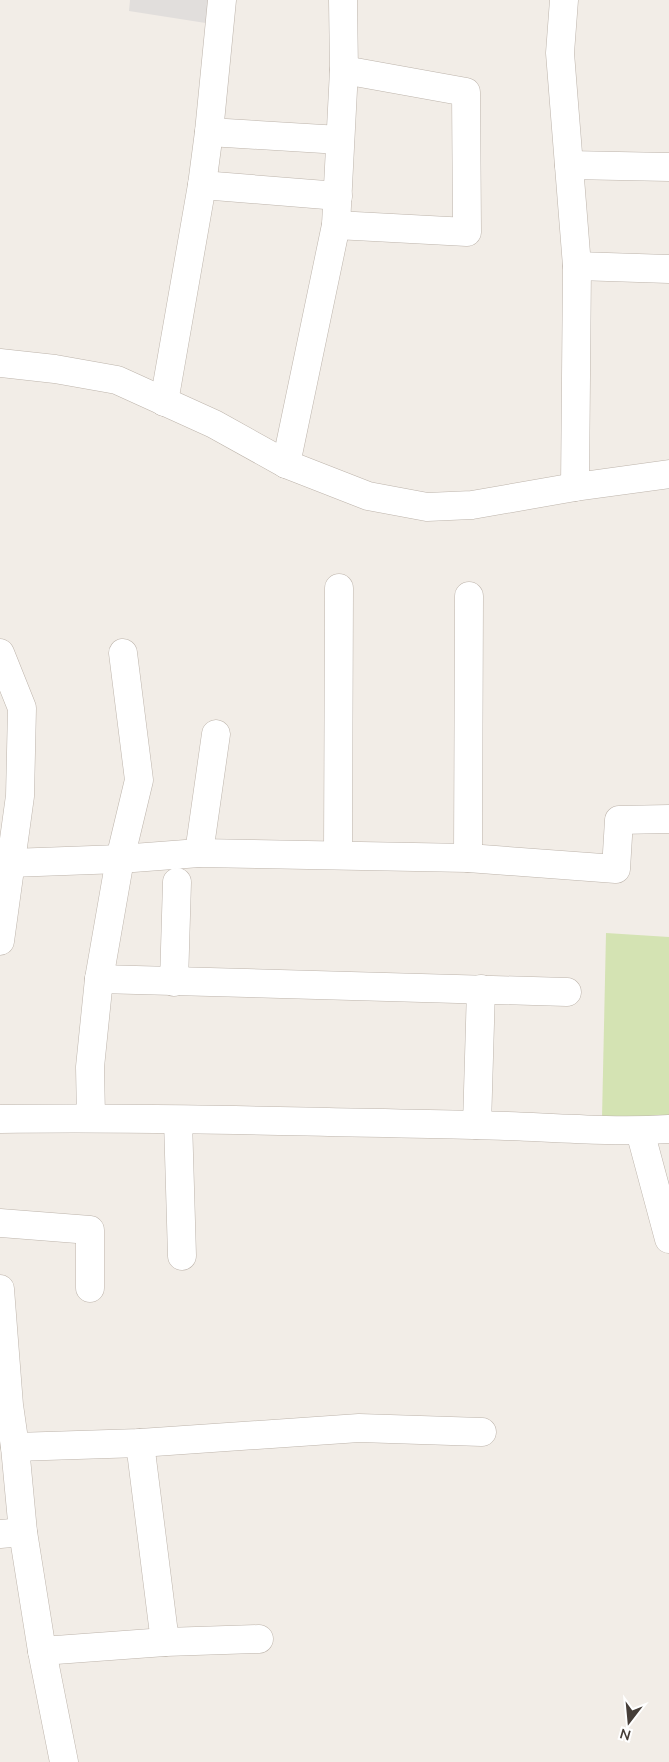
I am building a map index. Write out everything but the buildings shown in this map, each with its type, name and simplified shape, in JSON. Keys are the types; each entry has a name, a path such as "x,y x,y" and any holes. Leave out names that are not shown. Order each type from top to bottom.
{"street":[{"path":"164,402 202,185 222,0"},
{"path":"286,464 336,225 344,70 343,0"},
{"path":"564,0 560,53 577,266 575,487"},
{"path":"336,225 467,232 466,92 344,70"},
{"path":"209,132 340,140"},
{"path":"569,165 669,167"},
{"path":"202,185 338,196"},
{"path":"577,266 669,269"},
{"path":"0,363 55,369 117,380 214,424 286,464 368,496 427,507 472,505 575,487 669,474"},
{"path":"338,855 339,588"},
{"path":"468,858 469,596"},
{"path":"0,653 22,708 10,754 20,796 5,863 0,941"},
{"path":"91,1118 90,1067 99,979 120,859 139,780 123,653"},
{"path":"199,853 216,734"},
{"path":"5,863 120,859 199,853 468,858 616,868 619,820 669,819"},
{"path":"174,982 178,882"},
{"path":"99,979 567,992"},
{"path":"477,1125 481,989"},
{"path":"0,1119 91,1118 477,1125 640,1131 669,1129"},
{"path":"178,1120 182,1256"},
{"path":"640,1131 669,1238"},
{"path":"0,1223 90,1230 90,1288"},
{"path":"0,1289 4,1405 16,1447 12,1533 42,1651 64,1762"},
{"path":"16,1447 140,1443 359,1428 482,1432"},
{"path":"140,1443 165,1642"},
{"path":"42,1651 165,1642 259,1639"}],"green space":[{"path":"606,933 669,937 669,1118 602,1118"}],"shaded area":[{"path":"130,0 214,0 212,24 129,11"}]}
